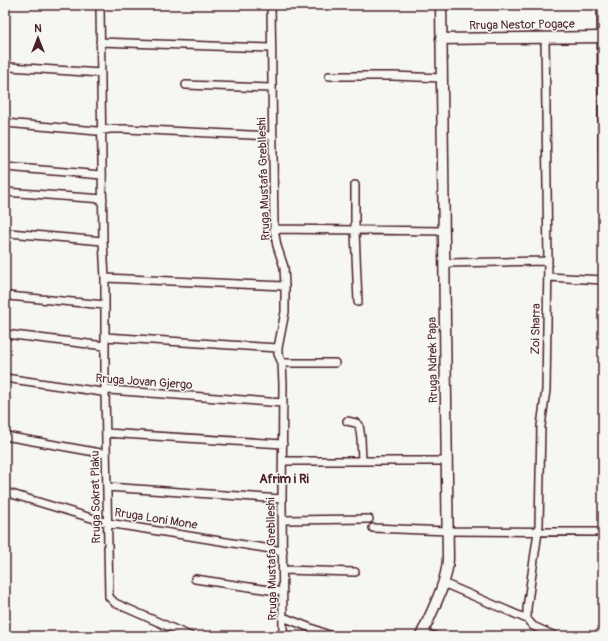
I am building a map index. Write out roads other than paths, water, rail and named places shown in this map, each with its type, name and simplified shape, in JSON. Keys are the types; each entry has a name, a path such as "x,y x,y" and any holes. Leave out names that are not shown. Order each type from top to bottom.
{"street":[{"name":"Rruga Sokrat Plaku","path":"100,5 103,241 105,278 108,593 111,601 190,636"},
{"name":"Rruga Mustafa Greblleshi","path":"271,5 274,229 277,246 284,267 285,286 284,317 278,348 278,354 282,363 283,403 283,636"},
{"name":"Rruga Ndrek Papa","path":"422,634 443,583 448,566 441,5"},
{"path":"601,5 603,182"},
{"name":"Rruga Nestor Pogaçe","path":"441,38 602,36"},
{"name":"Zoi Sharra","path":"527,620 527,608 538,532 541,426 546,390 548,261 545,37"},
{"path":"100,42 271,48"},
{"path":"10,67 101,73"},
{"path":"329,76 442,78"},
{"path":"186,85 271,88"},
{"path":"5,123 97,131 127,129 273,136"},
{"path":"5,167 102,174"},
{"path":"355,185 358,302"},
{"path":"5,192 103,199"},
{"path":"274,229 444,231"},
{"path":"9,233 103,241"},
{"path":"445,263 548,261"},
{"path":"548,277 603,280"},
{"path":"105,278 285,286"},
{"path":"8,296 105,305"},
{"path":"5,334 105,346"},
{"path":"105,337 278,348"},
{"path":"282,363 335,363"},
{"name":"Rruga Jovan Gjergo","path":"5,378 102,392 283,403"},
{"path":"347,420 359,425 362,461"},
{"path":"106,433 283,444"},
{"path":"5,436 106,454"},
{"path":"283,461 447,461"},
{"path":"107,487 282,499"},
{"name":"Rruga Loni Mone","path":"5,492 108,523 283,551"},
{"path":"282,520 369,519"},
{"path":"374,528 448,531 603,532"},
{"path":"283,570 355,572"},
{"path":"195,579 283,592"},
{"path":"443,583 527,620 533,626 555,636"},
{"path":"283,617 331,636"},
{"path":"422,634 434,636"}],"district":[{"name":"Afrim i Ri","path":"284,479"}]}
